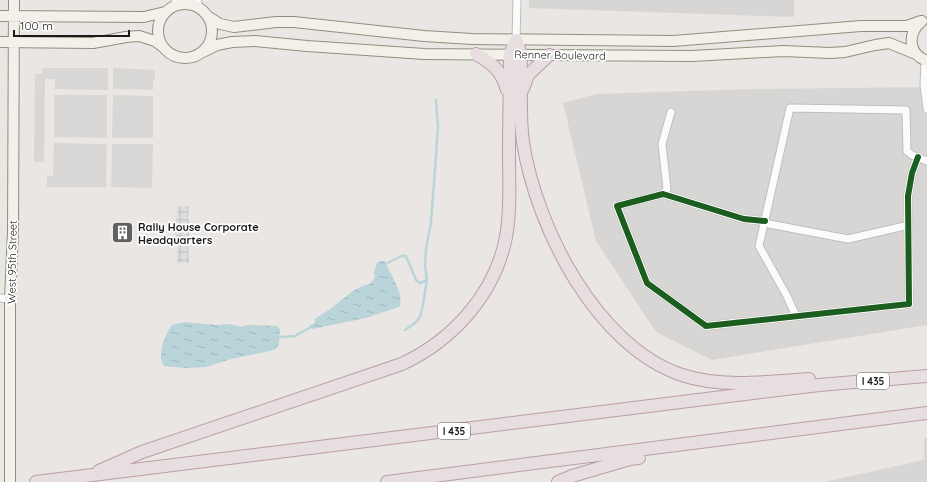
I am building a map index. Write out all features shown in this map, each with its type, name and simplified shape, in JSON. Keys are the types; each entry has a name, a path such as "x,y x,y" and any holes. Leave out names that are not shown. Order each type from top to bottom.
{"highway":[{"path":"88,476 142,452 402,364 420,356 455,329 467,316 487,288 502,253 506,238 509,194 510,100 516,40"},
{"path":"476,54 491,63 498,71 505,83 510,100"},
{"path":"515,54 521,94 523,142 529,170 546,224 571,274 587,297 614,330 638,351 665,368 682,375 701,380 755,384 812,378 819,385"},
{"path":"521,94 528,75 549,55"},
{"name":"I 435","path":"36,482 819,385 927,376"},
{"path":"387,482 927,413"},
{"path":"558,482 572,476 630,459 664,454 677,446"}],"main road":[{"name":"West 95th Street","path":"10,482 10,298 15,43 14,0"},
{"path":"0,42 93,43 139,36 155,41 172,55 185,58 192,57 203,52 211,41 213,29 210,17 198,4 175,3 164,12 158,28 160,41 163,47"},
{"path":"0,16 144,17 164,12"},
{"name":"Renner Boulevard","path":"210,17 220,24 234,27 270,22 294,22 424,36 472,39 673,41 861,26 907,26 924,20"},
{"path":"916,54 911,38 916,26 924,20"},
{"name":"Renner Boulevard","path":"203,52 218,45 232,42 255,41 303,46 408,53 692,56 783,51 830,53 845,52 875,45 889,44 916,54 926,61"}],"street":[{"path":"516,40 517,0"},
{"path":"926,61 924,85 927,109"},
{"path":"796,316 787,296 759,246 790,108 906,110 907,151 912,155 927,161"},
{"path":"663,194 667,189 662,144 670,112"},
{"path":"909,225 848,239 744,219 663,194 617,206 647,283 706,326 909,304 909,225 908,196 912,173 918,158"},
{"path":"0,298 10,298"}],"shaded area":[{"path":"529,0 794,0 794,17 529,8"},
{"path":"42,68 108,68 108,90 55,89 55,79 45,79 44,162 34,162 35,74 42,74"},
{"path":"113,68 155,70 153,90 113,89"},
{"path":"927,87 927,325 712,360 656,332 596,241 563,103 596,94 753,89"},
{"path":"54,95 107,95 107,138 54,137"},
{"path":"113,95 153,96 153,138 112,138"},
{"path":"54,143 107,144 106,187 47,187 47,176 53,176"},
{"path":"112,144 153,144 152,188 111,187"},
{"path":"177,206 189,206 188,218 191,228 188,238 189,263 177,263 177,240 174,231 171,231 171,225 174,225 177,216"},
{"path":"924,438 927,438 927,482 824,482 924,460"}],"water":[{"path":"385,261 399,290 401,302 399,307 366,318 312,329 310,325 315,323 315,319 353,291 372,282 375,277 374,272 377,263"},
{"path":"185,322 216,325 230,324 241,327 249,325 277,326 280,329 279,345 274,350 231,359 206,367 186,368 164,366 161,352 167,334 172,325"}],"waterway":[{"path":"405,330 415,323 420,317 427,279 425,267 426,248 431,223 438,127 436,100"},
{"path":"386,264 401,256 406,256 416,280 420,283 427,280"},
{"path":"280,337 295,336 311,327"}],"cycle path":[{"path":"765,221 744,219 663,194 617,206 647,283 706,326 909,304 908,196 912,173 918,157"}],"place":[{"name":"Rally House Corporate Headquarters","path":"122,233"}]}
